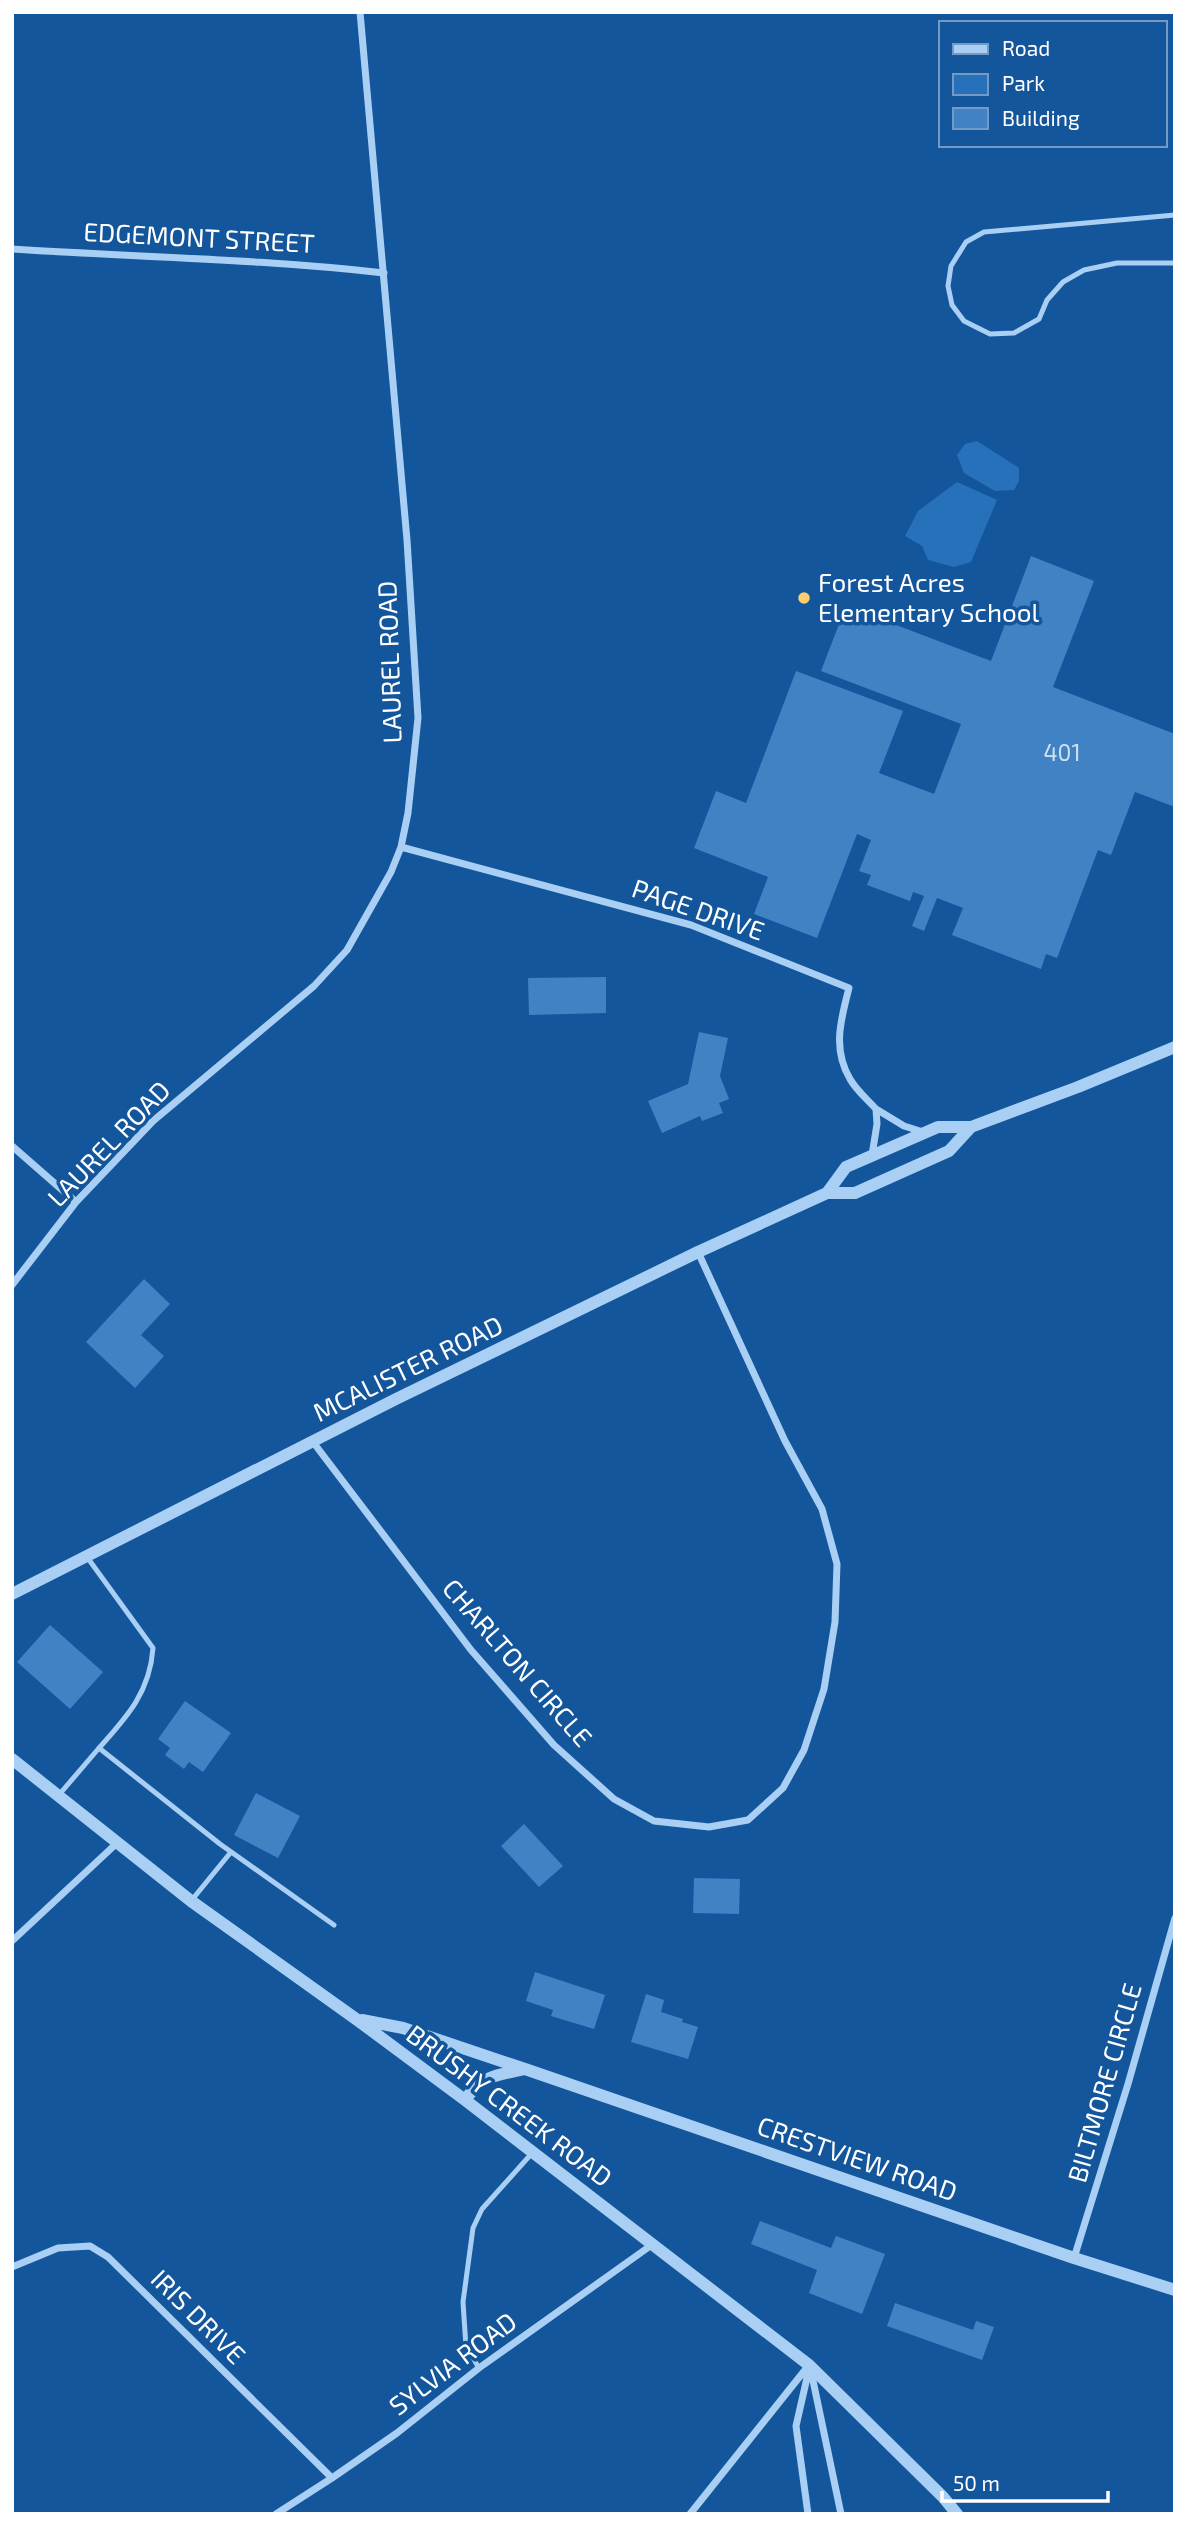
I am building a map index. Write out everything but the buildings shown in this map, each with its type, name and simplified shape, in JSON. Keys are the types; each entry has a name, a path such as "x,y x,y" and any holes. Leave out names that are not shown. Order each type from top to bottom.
{"street":[{"name":"LAUREL ROAD","path":"12,1285 76,1202 153,1121 314,986 346,950 391,872 401,847 408,813 418,718 407,540 360,12"},
{"name":"EDGEMONT STREET","path":"12,249 305,264 384,273"},
{"name":"PAGE DRIVE","path":"401,847 691,925 849,988 841,1019 838,1047 850,1079 876,1109 904,1126 924,1133"},
{"name":"MCALISTER ROAD","path":"827,1193 846,1167 938,1127 971,1127 1175,1047"},
{"path":"872,1156 877,1124 876,1109"},
{"name":"MCALISTER ROAD","path":"12,1594 698,1252 827,1193 855,1192 949,1151 971,1127"},
{"path":"12,1146 76,1202"},
{"name":"CHARLTON CIRCLE","path":"313,1442 471,1650 554,1745 614,1799 654,1821 709,1828 748,1820 783,1788 804,1750 826,1676 835,1622 837,1564 822,1509 785,1441 698,1252"},
{"name":"BRUSHY CREEK ROAD","path":"12,1759 191,1901 465,2100 809,2365 957,2514"},
{"path":"12,1941 117,1843"},
{"name":"BILTMORE CIRCLE","path":"1074,2258 1128,2084 1175,1918"},
{"name":"CRESTVIEW ROAD","path":"356,2019 403,2028 1074,2258 1175,2290"},
{"path":"465,2100 475,2087 487,2078 525,2069"},
{"name":"SYLVIA ROAD","path":"276,2514 397,2433 479,2368 653,2244"},
{"name":"IRIS DRIVE","path":"12,2267 58,2248 90,2246 108,2257 332,2478"},
{"path":"690,2514 809,2365"},
{"path":"808,2514 796,2427 809,2365"},
{"path":"809,2365 841,2514"}],"lane":[{"path":"1175,215 984,232 966,242 951,266 948,286 952,305 964,321 990,334 1014,333 1039,318 1047,300 1063,282 1084,270 1117,263 1175,263"},
{"path":"57,1796 132,1712 152,1668 153,1648 86,1557"},
{"path":"99,1748 230,1852 334,1925"},
{"path":"191,1901 230,1852"},
{"path":"479,2368 466,2347 463,2302 472,2228 482,2209 533,2152"}],"green space":[{"path":"977,441 1019,468 1019,481 1014,490 995,491 964,473 957,455 965,444"},
{"path":"957,482 997,500 971,562 954,567 928,560 922,546 905,536 918,511"}],"place":[{"name":"Forest Acres Elementary School","path":"804,598"}]}
